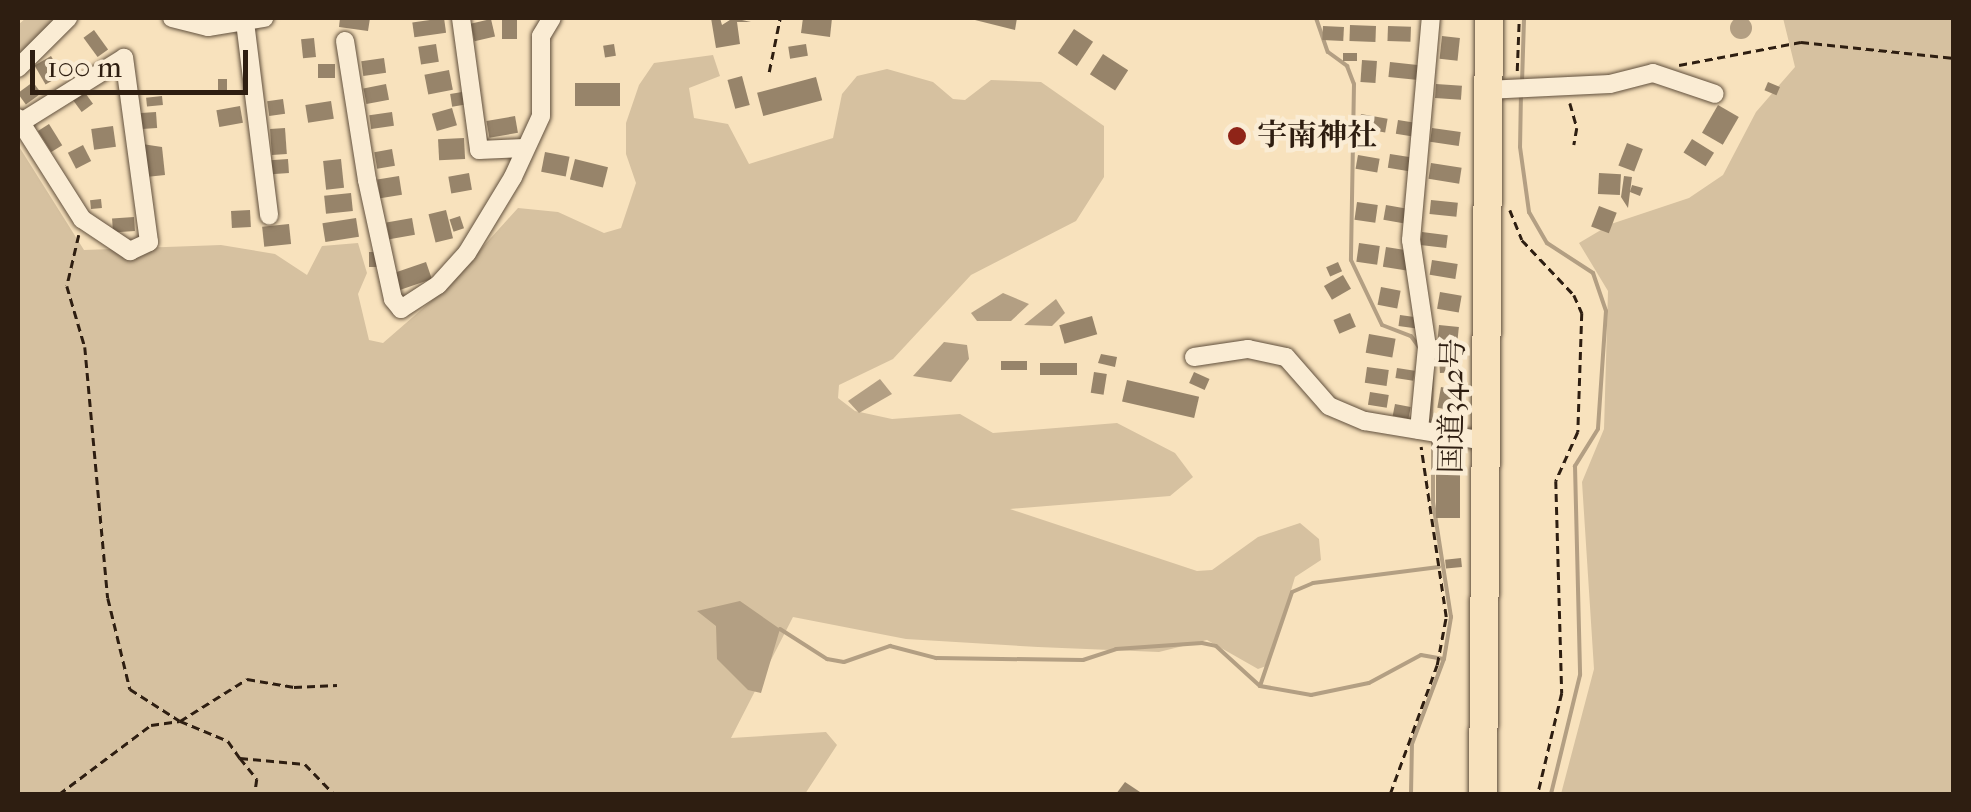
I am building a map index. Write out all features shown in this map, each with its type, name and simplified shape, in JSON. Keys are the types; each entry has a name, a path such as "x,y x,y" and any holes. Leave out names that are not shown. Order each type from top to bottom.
{"highway":[{"name":"国道342号","path":"1483,794 1489,18"}],"street":[{"path":"18,68 68,18"},
{"path":"172,18 208,28 264,18"},
{"path":"461,18 479,150 524,148"},
{"path":"345,41 396,307 411,306 467,253 524,148 544,104 541,36 552,18"},
{"path":"1419,430 1428,346 1411,240 1432,18"},
{"path":"245,22 269,216"},
{"path":"124,58 149,242 130,251 82,219 19,121 124,58"},
{"path":"1486,90 1565,88 1653,73 1715,94"},
{"path":"1194,358 1248,349 1286,358 1329,406 1419,430 1484,441"}],"path":[{"path":"768,72 780,18"},
{"path":"1516,88 1519,18"},
{"path":"1653,73 1706,56 1801,42 1954,58"},
{"path":"1565,88 1577,128 1574,145"},
{"path":"1508,198 1522,240 1574,295 1582,313 1578,432 1556,481 1562,693 1538,794"},
{"path":"82,219 67,286 86,347 97,431 108,598 130,689 180,722 228,741 257,779 255,794"},
{"path":"1390,794 1438,664 1446,617 1419,430"},
{"path":"59,794 151,725 180,722 248,679 294,687 337,686"},
{"path":"240,758 305,764 334,794"}],"shaded area":[{"path":"1741,17 1749,20 1749,36 1741,39 1733,36 1730,28 1733,20"},
{"path":"26,18 56,18 18,58 18,25"},
{"path":"1783,18 1953,18 1953,794 1561,794 1594,669 1582,482 1604,429 1608,291 1579,243 1611,224 1689,198 1723,175 1756,112 1795,67"},
{"path":"713,55 720,76 689,88 694,118 728,124 749,164 833,138 842,94 857,76 887,69 933,82 953,99 965,100 991,80 1041,82 1104,126 1104,177 1076,221 971,275 893,359 839,385 838,398 855,411 892,419 960,414 993,433 1117,423 1175,453 1193,477 1170,496 1010,509 1197,571 1212,570 1258,537 1300,523 1319,539 1321,560 1295,577 1269,665 1258,669 1207,640 1159,652 1038,647 906,639 793,617 731,738 826,732 837,745 805,794 18,794 18,145 84,250 221,245 275,254 307,275 322,246 358,243 367,273 358,294 369,340 383,343 444,290 518,208 558,212 604,233 621,228 636,183 626,154 626,123 639,85 654,63"},
{"path":"1003,293 1029,304 1011,321 977,321 971,313"},
{"path":"1056,299 1065,313 1052,326 1024,325"},
{"path":"944,342 967,345 969,359 951,382 913,376"},
{"path":"880,379 892,394 859,413 848,401"},
{"path":"740,601 780,629 761,693 748,690 717,659 716,626 697,611"}],"building":[{"path":"340,18 370,18 368,31 339,27"},
{"path":"444,18 446,33 414,37 412,22"},
{"path":"502,18 517,18 517,39 502,39"},
{"path":"711,18 720,18 722,25 733,18 751,22 737,22 740,44 716,48"},
{"path":"803,18 832,18 830,37 801,33"},
{"path":"967,18 1017,18 1015,30"},
{"path":"491,19 495,37 475,41 471,24"},
{"path":"1350,25 1376,26 1375,42 1349,41"},
{"path":"1323,26 1344,27 1343,41 1322,40"},
{"path":"1388,26 1411,27 1410,42 1387,41"},
{"path":"1074,29 1093,42 1077,66 1058,53"},
{"path":"94,30 108,49 98,57 83,38"},
{"path":"1442,36 1460,38 1457,61 1440,59"},
{"path":"314,38 316,57 303,58 301,39"},
{"path":"436,44 439,62 421,65 418,47"},
{"path":"614,44 616,56 605,58 603,46"},
{"path":"806,44 808,56 790,59 788,47"},
{"path":"1343,53 1357,53 1357,61 1343,61"},
{"path":"1103,54 1128,70 1115,90 1090,74"},
{"path":"51,56 62,75 46,85 35,66"},
{"path":"384,58 386,73 363,76 361,61"},
{"path":"1362,60 1377,61 1375,83 1360,82"},
{"path":"1390,62 1420,65 1418,80 1388,77"},
{"path":"318,64 335,64 335,78 318,78"},
{"path":"449,70 453,90 428,94 424,75"},
{"path":"742,76 750,105 735,109 728,80"},
{"path":"816,77 822,100 763,116 757,93"},
{"path":"218,79 227,79 227,94 218,94"},
{"path":"33,82 41,93 26,104 18,93"},
{"path":"1768,82 1780,87 1776,95 1764,90"},
{"path":"575,83 620,83 620,106 575,106"},
{"path":"386,84 389,100 366,104 363,88"},
{"path":"1436,84 1462,86 1461,100 1435,98"},
{"path":"83,90 93,104 82,112 72,98"},
{"path":"462,92 464,105 452,107 450,94"},
{"path":"162,96 163,105 147,107 146,98"},
{"path":"283,99 285,114 269,116 267,101"},
{"path":"331,101 334,119 308,123 305,105"},
{"path":"1718,105 1739,117 1723,145 1702,133"},
{"path":"240,106 243,123 219,127 216,110"},
{"path":"452,108 457,125 437,131 432,114"},
{"path":"156,112 157,128 138,129 137,113"},
{"path":"392,112 394,126 371,129 369,115"},
{"path":"1361,114 1388,119 1385,132 1359,128"},
{"path":"515,116 518,133 489,138 486,121"},
{"path":"1398,120 1423,124 1421,138 1396,134"},
{"path":"49,124 62,145 51,152 38,131"},
{"path":"113,126 116,147 94,150 91,129"},
{"path":"285,128 287,154 272,155 270,129"},
{"path":"1432,128 1461,132 1459,146 1430,142"},
{"path":"464,138 465,159 439,160 438,139"},
{"path":"1692,139 1714,153 1706,166 1684,153"},
{"path":"1627,143 1643,149 1634,171 1618,165"},
{"path":"142,144 162,147 165,175 146,177"},
{"path":"83,145 91,161 76,169 68,153"},
{"path":"392,149 395,166 377,169 374,152"},
{"path":"545,152 570,157 566,176 541,172"},
{"path":"1390,154 1416,158 1413,172 1388,168"},
{"path":"1358,155 1380,159 1377,173 1356,169"},
{"path":"288,159 289,173 271,174 270,160"},
{"path":"341,159 344,188 326,190 323,161"},
{"path":"575,159 608,167 603,188 570,179"},
{"path":"1431,163 1462,168 1459,184 1428,179"},
{"path":"469,173 472,190 451,193 448,177"},
{"path":"1599,173 1621,174 1620,195 1598,194"},
{"path":"399,176 402,195 380,198 377,179"},
{"path":"1624,176 1632,177 1628,208 1621,197"},
{"path":"1632,185 1643,188 1640,196 1630,192"},
{"path":"351,193 353,211 326,214 324,196"},
{"path":"101,199 102,208 91,209 90,200"},
{"path":"1431,200 1458,203 1456,217 1430,214"},
{"path":"1357,202 1378,205 1375,223 1354,220"},
{"path":"1386,205 1409,209 1406,224 1383,220"},
{"path":"1599,206 1617,213 1609,233 1591,227"},
{"path":"250,210 251,227 232,228 231,211"},
{"path":"446,210 453,238 436,242 429,214"},
{"path":"460,216 464,228 454,232 450,219"},
{"path":"134,217 135,231 113,233 112,219"},
{"path":"356,218 359,237 325,242 322,223"},
{"path":"412,218 415,235 389,239 386,223"},
{"path":"289,224 291,244 264,247 262,227"},
{"path":"1422,232 1448,235 1446,248 1420,245"},
{"path":"1359,243 1380,246 1377,265 1356,262"},
{"path":"1386,247 1410,251 1407,271 1383,267"},
{"path":"369,252 377,252 377,267 369,267"},
{"path":"1432,260 1458,264 1455,279 1430,275"},
{"path":"426,262 432,279 397,291 391,274"},
{"path":"1338,262 1342,271 1330,276 1326,267"},
{"path":"1343,275 1351,289 1332,300 1324,286"},
{"path":"1381,287 1401,291 1397,308 1378,305"},
{"path":"1440,292 1462,296 1459,313 1437,309"},
{"path":"1350,313 1356,327 1339,334 1333,320"},
{"path":"1400,315 1422,318 1420,329 1398,326"},
{"path":"1092,316 1097,334 1065,344 1059,325"},
{"path":"1439,325 1459,327 1457,342 1437,340"},
{"path":"1369,334 1396,339 1392,357 1366,353"},
{"path":"1101,354 1117,357 1115,367 1098,363"},
{"path":"1457,355 1458,372 1440,373 1439,356"},
{"path":"1001,361 1027,361 1027,370 1001,370"},
{"path":"1040,363 1077,363 1077,375 1040,375"},
{"path":"1367,367 1389,370 1387,386 1365,383"},
{"path":"1397,368 1415,371 1413,381 1395,378"},
{"path":"1094,372 1107,374 1104,395 1091,393"},
{"path":"1194,372 1210,379 1205,390 1189,383"},
{"path":"1127,380 1199,397 1194,418 1122,401"},
{"path":"1441,387 1464,391 1460,412 1437,408"},
{"path":"1370,392 1389,395 1387,408 1368,405"},
{"path":"1395,404 1411,407 1408,419 1393,416"},
{"path":"1436,460 1460,460 1460,518 1436,518"},
{"path":"1461,558 1462,567 1446,569 1445,560"},
{"path":"1125,782 1143,794 1116,794"}],"waterway":[{"path":"1316,18 1328,52 1347,66 1354,84 1351,260 1382,325 1411,336 1421,350"},
{"path":"1522,83 1524,18"},
{"path":"1521,92 1520,147 1529,212 1547,243 1593,273 1606,311 1598,429 1575,466 1580,675 1551,794"},
{"path":"1431,425 1432,366"},
{"path":"1411,794 1412,744 1444,659 1451,617 1433,502 1433,439"},
{"path":"1260,686 1292,592 1313,583 1439,567"},
{"path":"780,629 827,659 844,662 890,646 936,658 1083,660 1116,649 1202,643 1216,646 1260,686 1311,695 1369,683 1421,655 1444,659"}],"place":[{"name":"宇南神社","path":"1237,136"}]}
